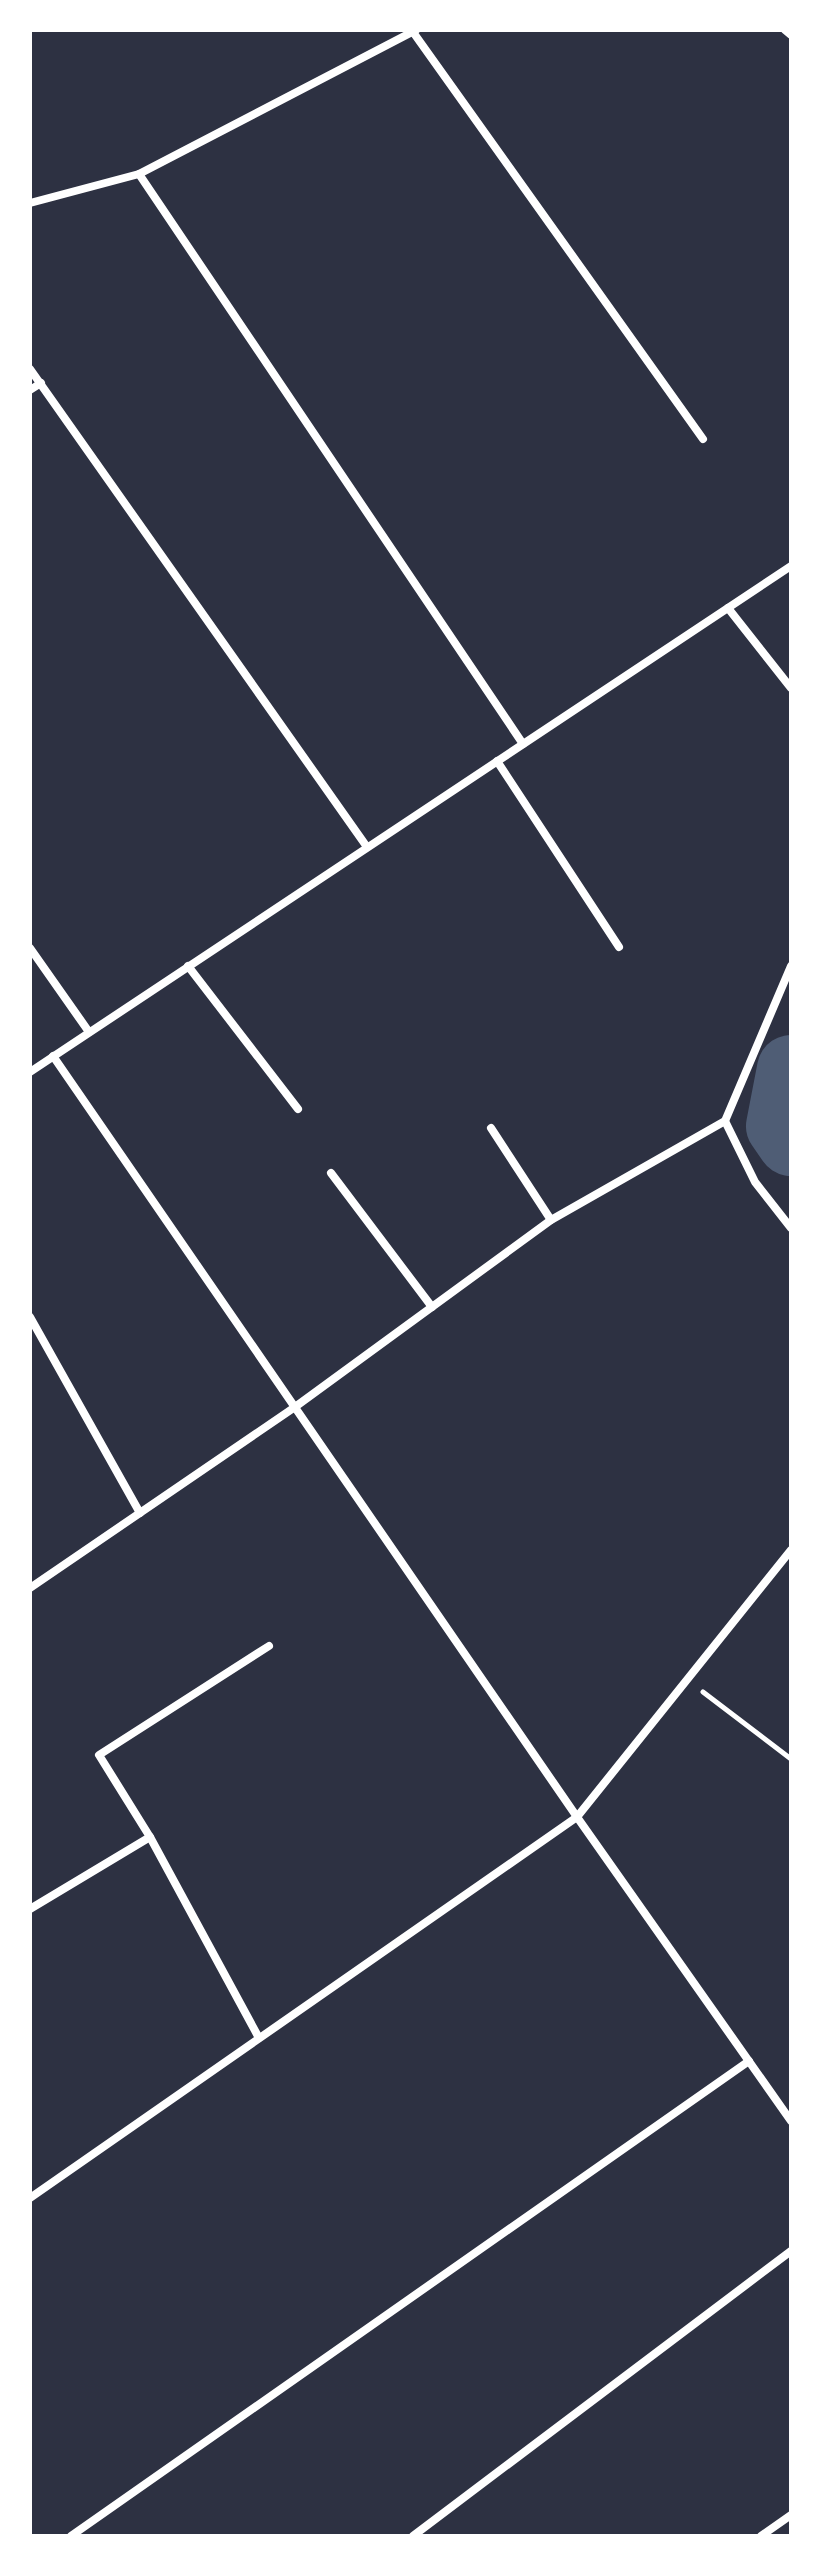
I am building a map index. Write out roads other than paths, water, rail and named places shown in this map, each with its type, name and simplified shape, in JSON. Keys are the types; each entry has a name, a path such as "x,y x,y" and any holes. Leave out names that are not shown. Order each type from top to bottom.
{"street":[{"path":"785,30 791,35"},
{"path":"30,203 139,174 415,31 703,439"},
{"path":"139,174 523,744"},
{"path":"30,369 367,847"},
{"path":"30,390 41,383"},
{"path":"30,1072 791,566"},
{"path":"728,608 791,688"},
{"path":"497,761 619,947"},
{"path":"30,948 89,1032"},
{"path":"188,966 298,1109"},
{"path":"30,1588 295,1407 551,1220 725,1121 791,966"},
{"path":"53,1056 577,1817 791,2121"},
{"path":"725,1121 755,1182 791,1228"},
{"path":"491,1128 551,1220"},
{"path":"331,1173 432,1307"},
{"path":"30,1317 140,1513"},
{"path":"30,2198 577,1817 791,1550"},
{"path":"259,2038 150,1837 99,1755 269,1646"},
{"path":"30,1909 150,1837"},
{"path":"71,2536 749,2061"},
{"path":"413,2536 791,2251"},
{"path":"761,2536 791,2515"}],"waterway":[{"path":"791,1069 780,1126 791,1142"}]}
